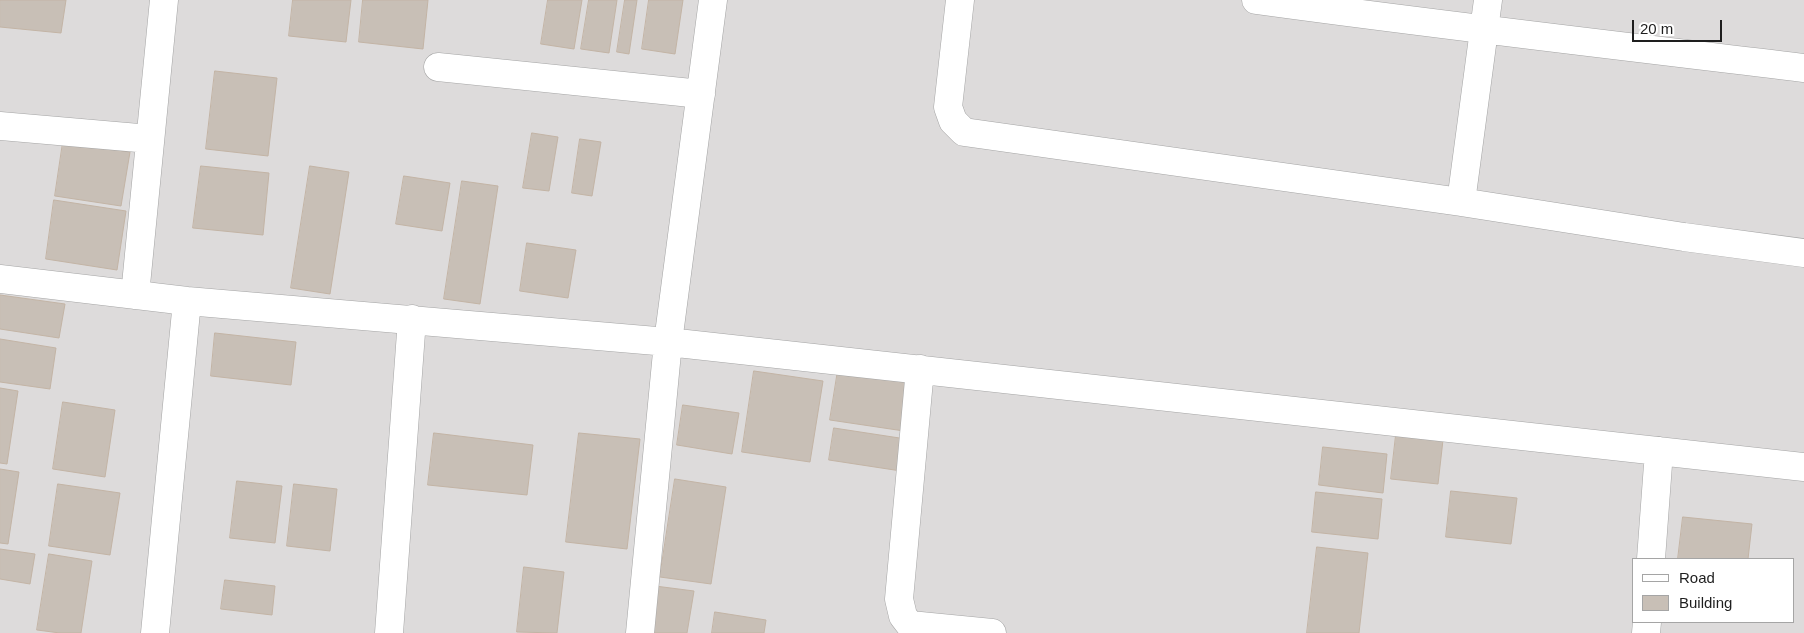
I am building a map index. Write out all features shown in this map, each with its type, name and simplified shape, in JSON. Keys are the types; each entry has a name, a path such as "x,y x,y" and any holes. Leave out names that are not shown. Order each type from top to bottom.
{"street":[{"path":"136,295 164,0"},
{"path":"640,633 668,342 714,0"},
{"path":"960,0 948,107 953,121 964,132 1461,202 1684,237 1804,253"},
{"path":"1256,0 1392,19 1484,28 1804,68"},
{"path":"1461,202 1488,0"},
{"path":"438,67 701,94"},
{"path":"0,126 150,138"},
{"path":"0,279 187,301 668,342 1804,467"},
{"path":"155,633 187,301"},
{"path":"389,633 412,319"},
{"path":"920,370 899,599 903,616 910,625 992,633"},
{"path":"1651,558 1659,451"}],"shaded area":[{"path":"0,0 1804,0 1804,633 0,633"}],"building":[{"path":"0,0 66,0 61,33 0,27"},
{"path":"293,0 351,0 346,42 289,36"},
{"path":"363,0 428,0 423,49 359,42"},
{"path":"548,0 582,0 574,49 541,44"},
{"path":"589,0 617,0 609,53 581,49"},
{"path":"625,0 637,0 629,54 617,52"},
{"path":"649,0 683,0 675,54 642,49"},
{"path":"215,71 277,78 268,156 206,149"},
{"path":"532,133 558,137 549,191 523,188"},
{"path":"580,139 601,142 592,196 572,193"},
{"path":"63,142 130,152 121,206 55,196"},
{"path":"201,166 269,173 263,235 193,228"},
{"path":"310,166 349,172 330,294 291,288"},
{"path":"404,176 450,183 442,231 396,224"},
{"path":"462,181 498,186 480,304 444,299"},
{"path":"54,200 126,211 117,270 46,259"},
{"path":"527,243 576,250 568,298 520,291"},
{"path":"0,295 65,304 59,338 0,329"},
{"path":"215,333 296,342 291,385 211,376"},
{"path":"0,339 56,348 50,389 0,382"},
{"path":"838,370 911,381 904,431 830,420"},
{"path":"754,371 823,381 810,462 742,452"},
{"path":"0,388 18,391 7,464 0,463"},
{"path":"63,402 115,410 105,477 53,469"},
{"path":"683,405 739,413 732,454 677,445"},
{"path":"834,428 906,439 901,471 829,460"},
{"path":"434,433 533,445 527,495 428,485"},
{"path":"579,433 640,439 627,549 566,542"},
{"path":"1396,435 1443,440 1438,484 1391,479"},
{"path":"1323,447 1387,454 1383,493 1319,485"},
{"path":"0,469 19,472 8,544 0,543"},
{"path":"675,479 726,487 711,584 660,577"},
{"path":"237,481 282,486 275,543 230,538"},
{"path":"58,484 120,493 110,555 49,546"},
{"path":"294,484 337,489 330,551 287,546"},
{"path":"1451,491 1517,498 1511,544 1446,537"},
{"path":"1316,492 1382,499 1378,539 1312,532"},
{"path":"1683,517 1752,524 1748,558 1678,558"},
{"path":"1317,547 1368,553 1359,633 1307,633"},
{"path":"0,549 35,554 30,584 0,579"},
{"path":"49,554 92,561 81,633 37,630"},
{"path":"524,567 564,572 557,633 517,632"},
{"path":"225,580 275,586 272,615 221,609"},
{"path":"655,586 694,591 687,633 648,633"},
{"path":"715,612 766,620 764,633 712,633"}]}
